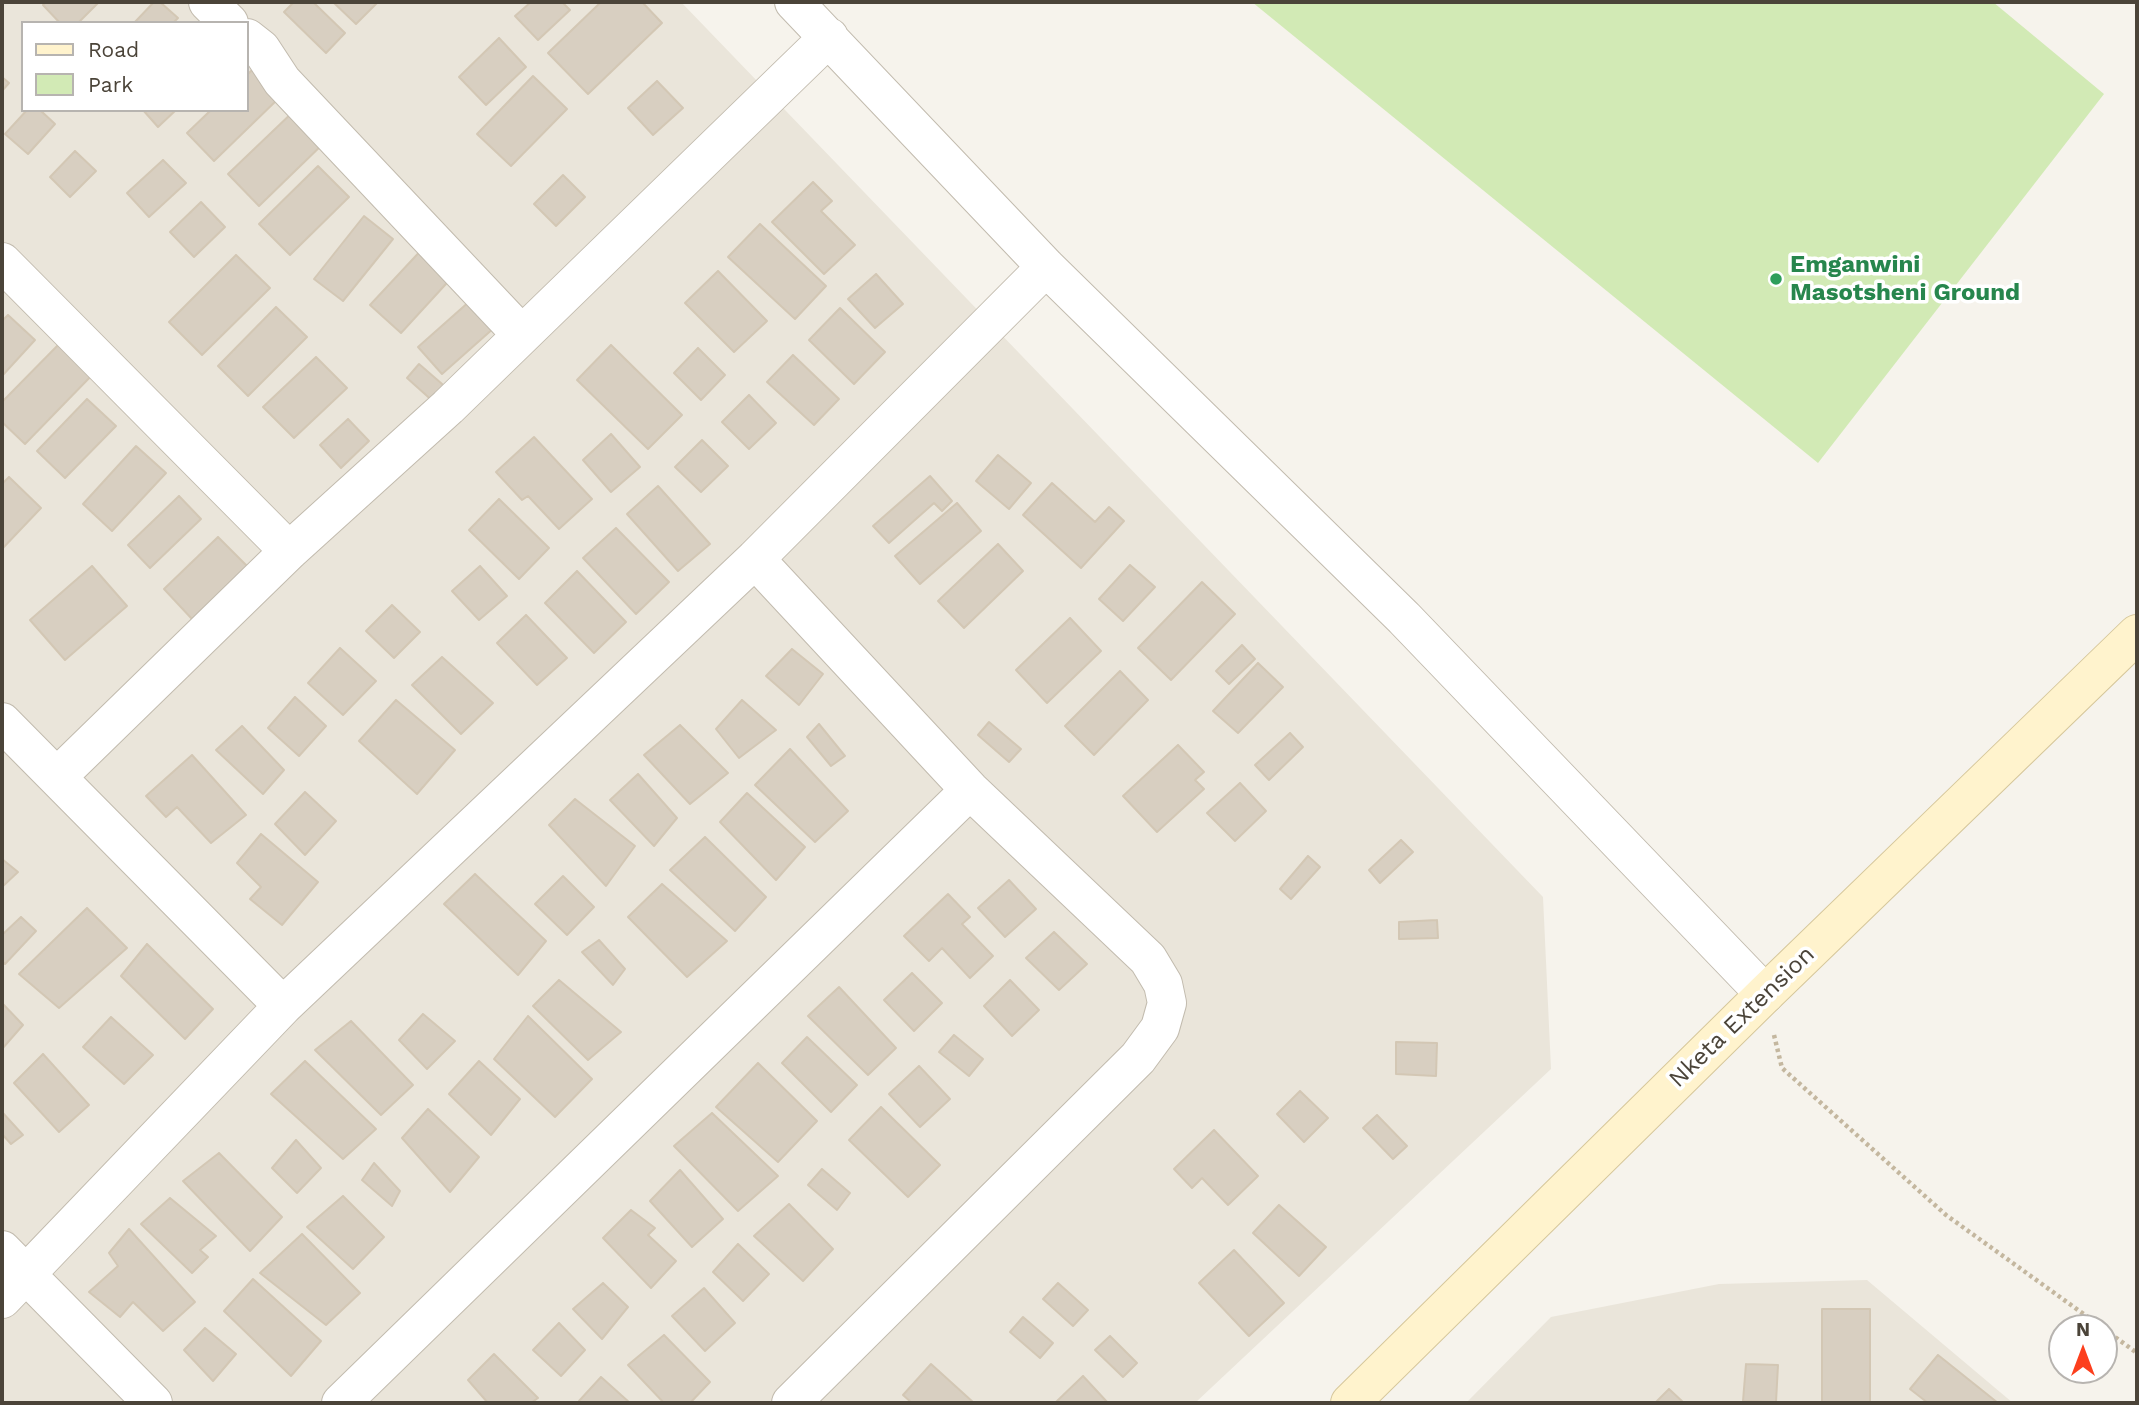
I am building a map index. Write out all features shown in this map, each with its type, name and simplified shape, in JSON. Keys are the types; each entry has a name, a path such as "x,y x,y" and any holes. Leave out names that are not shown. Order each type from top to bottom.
{"street":[{"path":"208,2 227,21"},
{"path":"794,2 1046,267 1404,618 1765,993"},
{"path":"57,777 289,551 447,407 829,37"},
{"path":"248,39 261,49 282,81 521,334"},
{"path":"2,262 289,551"},
{"path":"153,1403 10,1275 283,1006 755,559 1046,267"},
{"path":"755,559 970,790 1148,959 1163,984 1167,1003 1160,1028 1138,1058 792,1403"},
{"name":"Nketa Extension","path":"1350,1403 1765,993 2137,634"},
{"path":"2,722 283,1006"},
{"path":"341,1403 970,790"}],"path":[{"path":"1765,993 1782,1068 1946,1215 2082,1314"},
{"path":"2118,1340 2137,1353"}],"shaded area":[{"path":"2,2 681,2 1543,897 1551,1069 1195,1403 2,1403"},
{"path":"1867,1280 2013,1403 1466,1403 1551,1317 1719,1284"}],"green space":[{"name":"Emganwini Masotsheni Ground","path":"1252,2 1993,2 2104,94 1818,463"}],"building":[{"path":"46,2 99,2 80,21 58,21 43,5"},
{"path":"154,2 160,2 178,18 175,21 136,21"},
{"path":"294,2 313,2 345,33 326,53 284,12"},
{"path":"333,2 378,2 356,24"},
{"path":"531,2 562,2 570,10 538,40 515,16"},
{"path":"601,2 642,2 662,23 588,94 548,53"},
{"path":"499,38 526,67 486,105 459,77"},
{"path":"252,70 279,98 214,161 187,133 209,112 248,112 248,74"},
{"path":"533,76 567,109 511,166 477,134"},
{"path":"2,77 9,83 2,91"},
{"path":"657,81 683,108 653,135 628,108"},
{"path":"296,109 327,140 259,206 228,174"},
{"path":"25,112 42,112 55,124 28,154 5,134"},
{"path":"145,112 174,112 158,127"},
{"path":"75,151 96,171 70,197 50,177"},
{"path":"163,160 186,183 149,217 127,193"},
{"path":"318,166 349,197 290,255 259,224"},
{"path":"563,175 585,197 556,226 534,204"},
{"path":"813,182 832,201 821,211 855,245 824,274 772,222"},
{"path":"201,202 225,227 194,257 170,232"},
{"path":"364,216 393,239 343,301 314,279"},
{"path":"760,224 826,286 795,319 728,257"},
{"path":"426,245 456,273 401,333 370,305"},
{"path":"236,255 270,288 202,355 169,322"},
{"path":"718,271 767,321 734,352 685,303"},
{"path":"876,274 903,304 875,328 848,299"},
{"path":"471,300 495,327 442,374 418,347"},
{"path":"276,307 307,337 248,396 218,366"},
{"path":"840,308 885,352 854,384 809,340"},
{"path":"8,315 35,340 2,376 2,321"},
{"path":"63,340 96,371 25,444 2,422 2,402"},
{"path":"611,345 682,415 648,449 577,380"},
{"path":"698,348 725,375 701,400 674,373"},
{"path":"793,355 839,399 814,425 767,382"},
{"path":"316,357 347,388 294,438 263,407"},
{"path":"419,364 449,390 436,404 407,378"},
{"path":"749,395 776,423 749,449 722,422"},
{"path":"87,399 116,426 65,478 37,451"},
{"path":"348,419 369,441 341,468 320,445"},
{"path":"611,434 640,467 611,492 583,460"},
{"path":"534,437 592,499 559,529 528,496 522,500 496,472"},
{"path":"702,440 728,466 701,492 675,467"},
{"path":"136,446 166,473 112,531 83,504"},
{"path":"998,455 1031,483 1009,509 976,481"},
{"path":"930,476 952,501 942,511 934,503 889,543 873,526"},
{"path":"9,477 41,508 2,549 2,484"},
{"path":"1052,483 1095,522 1109,507 1124,521 1081,568 1023,515"},
{"path":"658,486 710,544 678,571 627,514"},
{"path":"179,496 201,519 150,568 128,545"},
{"path":"499,499 549,548 519,579 469,530"},
{"path":"957,503 981,531 920,584 895,556"},
{"path":"616,528 669,582 636,614 583,558"},
{"path":"218,537 247,566 192,619 164,589"},
{"path":"998,544 1023,571 964,628 938,601"},
{"path":"1130,565 1155,587 1123,621 1099,599"},
{"path":"92,566 127,606 65,660 30,620"},
{"path":"480,566 507,596 479,620 452,591"},
{"path":"577,571 626,622 594,653 545,603"},
{"path":"1202,582 1235,614 1171,680 1138,648"},
{"path":"392,605 420,632 394,658 366,631"},
{"path":"526,615 567,658 537,685 497,643"},
{"path":"1070,618 1101,651 1047,703 1016,670"},
{"path":"1242,645 1255,659 1229,684 1216,671"},
{"path":"340,648 376,681 343,715 308,683"},
{"path":"792,649 823,674 799,705 766,676"},
{"path":"442,657 493,703 461,734 412,685"},
{"path":"1258,663 1283,687 1238,733 1213,711"},
{"path":"1120,671 1148,700 1094,755 1065,726"},
{"path":"295,697 326,726 299,756 268,728"},
{"path":"396,700 455,750 417,794 359,741"},
{"path":"742,700 776,730 739,758 716,729"},
{"path":"989,722 1021,749 1009,762 978,735"},
{"path":"819,724 845,756 831,766 807,737"},
{"path":"680,725 728,773 690,804 644,755"},
{"path":"242,726 284,770 263,794 216,750"},
{"path":"1290,733 1303,747 1269,780 1255,765"},
{"path":"1178,745 1204,772 1195,780 1204,789 1157,832 1123,796"},
{"path":"790,749 848,811 815,842 755,785"},
{"path":"192,755 246,815 211,843 177,807 166,817 146,796"},
{"path":"638,774 677,818 654,846 610,800"},
{"path":"1240,783 1266,811 1235,841 1207,813"},
{"path":"305,792 336,821 305,855 275,824"},
{"path":"747,793 805,847 776,880 720,822"},
{"path":"575,799 635,846 606,886 549,825"},
{"path":"261,834 318,882 282,925 250,899 261,887 237,863"},
{"path":"705,837 766,897 735,931 670,870"},
{"path":"1401,840 1413,852 1380,883 1369,870"},
{"path":"1308,856 1320,867 1291,899 1280,889"},
{"path":"2,859 18,872 2,887"},
{"path":"475,874 546,941 518,975 444,904"},
{"path":"563,876 594,907 567,935 535,904"},
{"path":"1009,880 1036,909 1005,937 978,908"},
{"path":"662,884 727,941 687,977 628,917"},
{"path":"948,894 970,917 962,924 993,956 970,978 942,948 929,961 904,936"},
{"path":"87,908 127,948 59,1008 19,974"},
{"path":"21,917 36,931 5,964 2,961 2,935"},
{"path":"1437,920 1438,938 1399,939 1399,922"},
{"path":"1054,932 1087,964 1059,990 1026,958"},
{"path":"599,940 625,969 613,985 582,952"},
{"path":"147,944 213,1009 185,1039 121,976"},
{"path":"912,973 942,1003 914,1031 884,1000"},
{"path":"559,980 621,1032 588,1060 533,1006"},
{"path":"1010,980 1039,1010 1012,1036 984,1006"},
{"path":"839,987 896,1048 868,1075 808,1016"},
{"path":"2,1003 23,1025 2,1049"},
{"path":"423,1014 455,1041 427,1069 399,1040"},
{"path":"528,1016 592,1079 555,1117 494,1059"},
{"path":"111,1017 153,1055 124,1084 83,1047"},
{"path":"351,1021 413,1085 381,1115 315,1050"},
{"path":"954,1035 983,1059 969,1076 939,1052"},
{"path":"807,1037 857,1085 831,1112 782,1063"},
{"path":"1396,1042 1437,1043 1436,1076 1396,1074"},
{"path":"43,1054 89,1105 59,1132 14,1083"},
{"path":"305,1061 376,1129 343,1159 271,1094"},
{"path":"479,1061 520,1099 491,1135 449,1094"},
{"path":"758,1063 817,1121 778,1162 716,1107"},
{"path":"919,1066 950,1099 920,1127 889,1094"},
{"path":"1300,1091 1328,1118 1304,1142 1277,1114"},
{"path":"881,1107 940,1165 908,1197 849,1140"},
{"path":"428,1109 479,1157 450,1192 402,1138"},
{"path":"2,1112 23,1135 11,1144 2,1134"},
{"path":"712,1113 778,1176 738,1211 674,1146"},
{"path":"1377,1115 1407,1146 1393,1159 1363,1128"},
{"path":"1214,1130 1258,1176 1228,1205 1202,1178 1192,1188 1174,1169"},
{"path":"296,1140 321,1168 297,1193 272,1168"},
{"path":"219,1153 282,1217 250,1251 183,1181"},
{"path":"374,1163 400,1191 392,1206 362,1180"},
{"path":"822,1169 850,1193 837,1210 808,1185"},
{"path":"680,1170 723,1219 692,1247 650,1201"},
{"path":"343,1196 384,1237 353,1269 307,1227"},
{"path":"170,1198 216,1236 200,1250 208,1257 192,1273 141,1224"},
{"path":"789,1204 833,1249 803,1281 754,1236"},
{"path":"1279,1205 1326,1247 1299,1276 1253,1233"},
{"path":"631,1210 655,1228 648,1235 676,1261 651,1288 603,1238"},
{"path":"129,1229 195,1302 163,1331 133,1302 120,1317 89,1292 118,1266 109,1253"},
{"path":"302,1234 360,1293 326,1325 260,1273"},
{"path":"738,1244 769,1274 743,1301 713,1272"},
{"path":"1234,1250 1284,1303 1249,1336 1199,1283"},
{"path":"253,1279 321,1341 291,1376 224,1311"},
{"path":"603,1283 628,1307 602,1339 573,1309"},
{"path":"1058,1283 1088,1310 1073,1326 1043,1299"},
{"path":"704,1288 735,1323 705,1351 672,1316"},
{"path":"1822,1309 1870,1309 1870,1403 1822,1403"},
{"path":"1023,1317 1053,1343 1040,1358 1010,1332"},
{"path":"559,1323 585,1350 561,1376 533,1350"},
{"path":"205,1328 236,1354 213,1381 184,1350"},
{"path":"664,1335 710,1382 690,1403 664,1403 628,1365"},
{"path":"1110,1336 1137,1363 1123,1377 1095,1350"},
{"path":"494,1354 538,1398 531,1403 488,1403 468,1380"},
{"path":"1938,1355 1998,1403 1928,1403 1910,1389"},
{"path":"931,1364 974,1403 912,1403 903,1395"},
{"path":"1746,1364 1778,1365 1776,1402 1743,1401"},
{"path":"1083,1376 1108,1403 1056,1402"},
{"path":"601,1377 630,1403 581,1403 579,1401"},
{"path":"1669,1389 1684,1403 1655,1403"}],"place":[{"name":"Emganwini Masotsheni Ground","path":"1776,279"}]}
